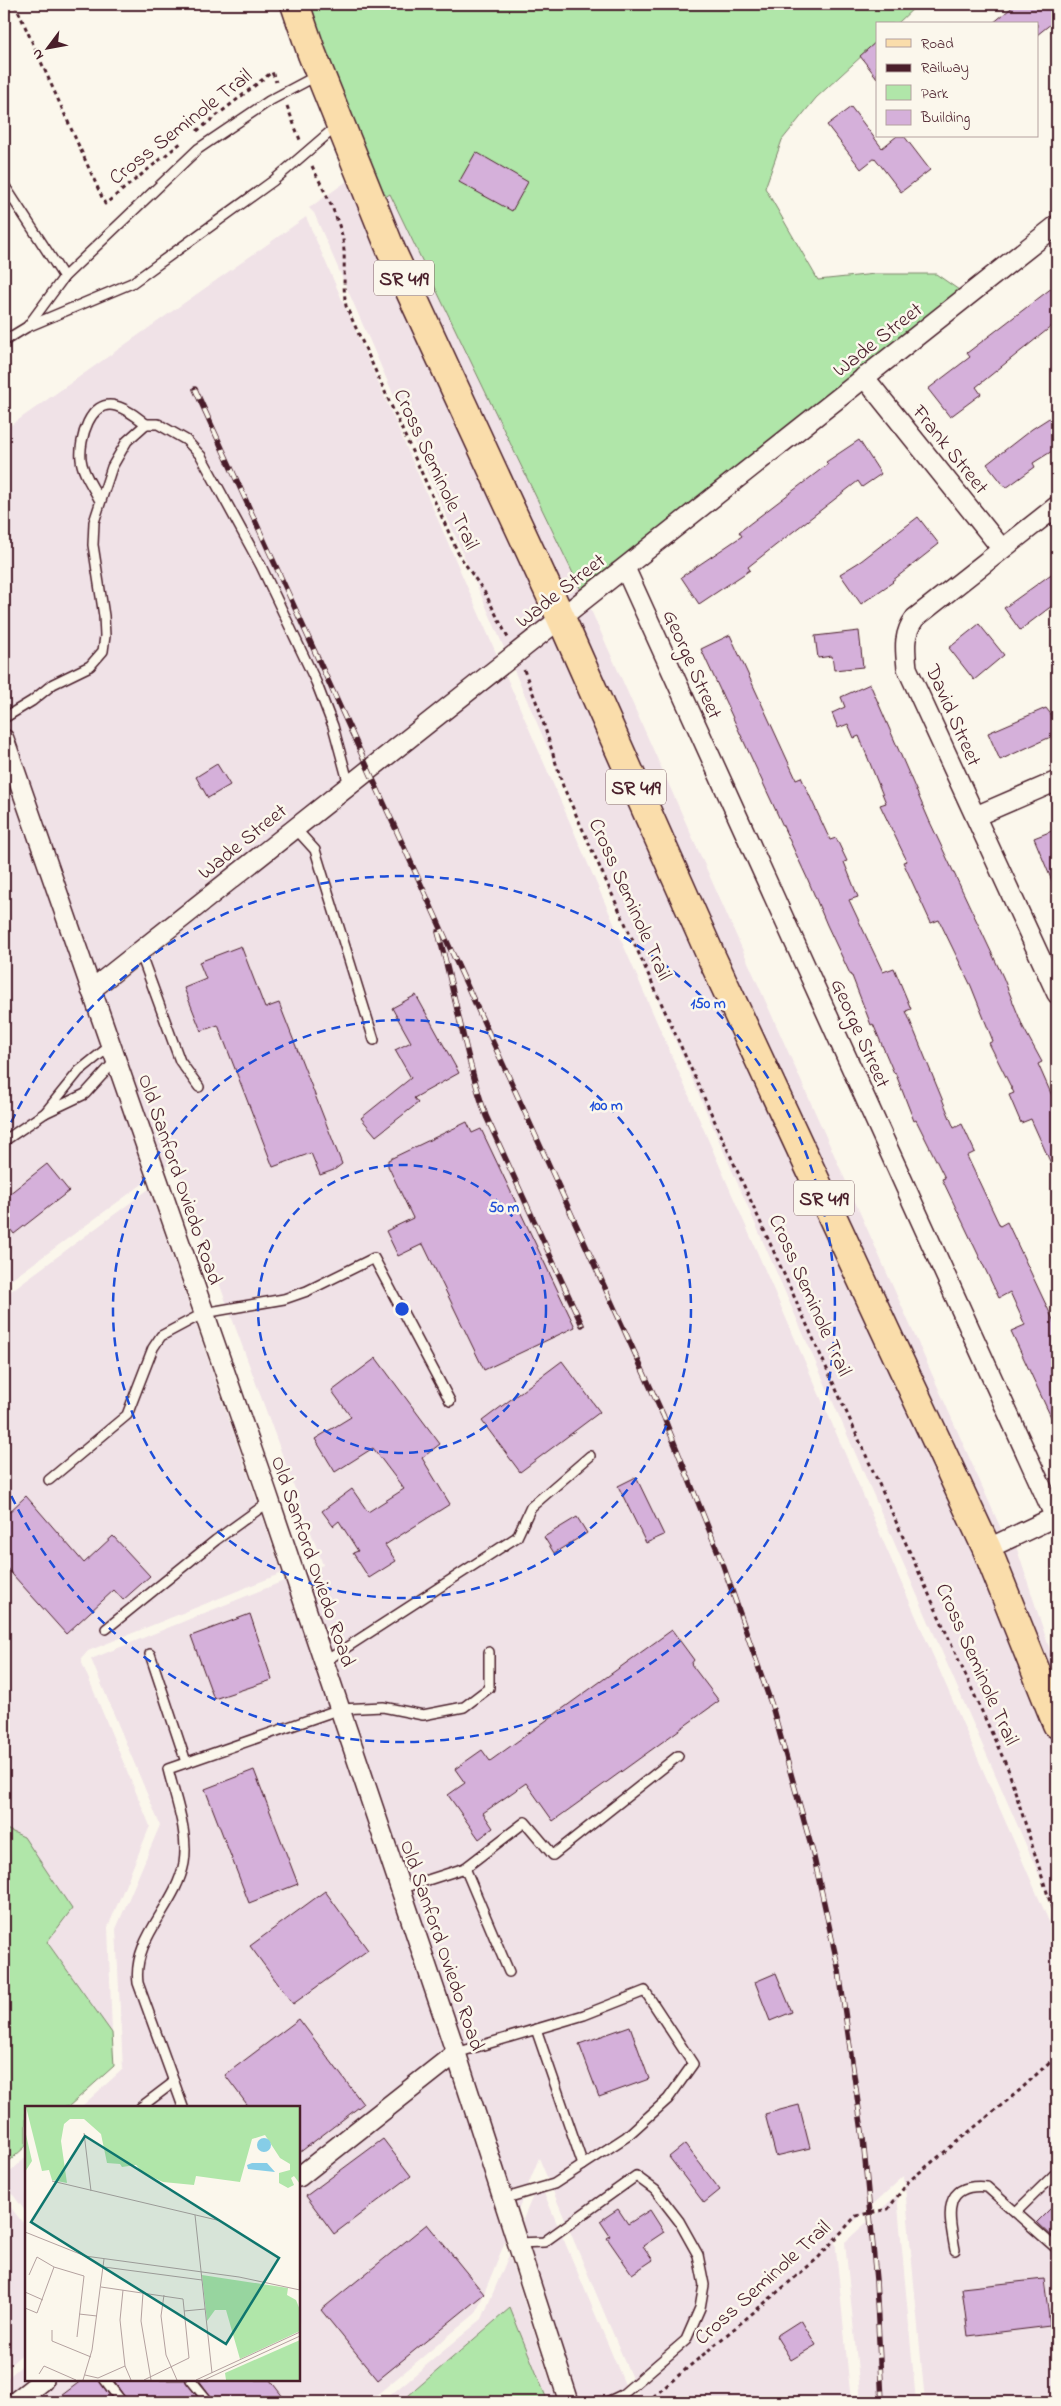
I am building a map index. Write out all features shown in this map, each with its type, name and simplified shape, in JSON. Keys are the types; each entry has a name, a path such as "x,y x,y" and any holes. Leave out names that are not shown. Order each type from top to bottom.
{"main road":[{"name":"SR 419","path":"295,4 320,74 391,250 561,618 716,965 988,1549 1057,1724"}],"street":[{"name":"Wade Street","path":"91,990 1057,225"},
{"name":"Frank Street","path":"864,378 1002,549"},
{"name":"David Street","path":"1057,506 915,618 907,630 904,646 907,668 1057,994"},
{"name":"George Street","path":"625,568 1056,1516"},
{"name":"Old Sanford Oviedo Road","path":"4,742 270,1501 456,2053 568,2402"},
{"path":"976,816 1057,781"},
{"path":"988,1549 1056,1516"},
{"path":"300,2176 456,2053"},
{"path":"21,2400 42,2381"}],"lane":[{"path":"27,327 64,277 198,149 282,94 320,74"},
{"path":"4,341 27,327 132,283 273,181 340,124"},
{"path":"4,185 64,277"},
{"path":"100,501 81,460 82,443 88,424 94,412 102,406 115,405 146,424 158,424 186,440 201,456 261,566 316,682 333,726 349,785"},
{"path":"4,718 32,702 53,684 90,666 103,651 105,636 104,616 92,545 94,522 112,467 127,441 146,424"},
{"path":"295,828 315,850 374,1040"},
{"path":"140,952 180,1060 199,1087"},
{"path":"45,1113 79,1071 113,1053"},
{"path":"4,1141 45,1113 85,1094 113,1053"},
{"path":"48,1480 127,1415 153,1348 161,1336 204,1313 284,1299 307,1291 374,1258 450,1401"},
{"path":"324,1662 517,1537 531,1507 590,1456"},
{"path":"106,1629 216,1540 270,1501"},
{"path":"183,2106 138,1983 136,1970 139,1953 177,1883 184,1865 186,1846 168,1769 340,1708 383,1707 423,1715 464,1707 489,1688 489,1652"},
{"path":"150,1654 186,1762"},
{"path":"400,1889 465,1868 525,1822 553,1855 678,1756"},
{"path":"465,1868 508,1972"},
{"path":"456,2053 584,2015 645,1991 693,2064 661,2105 626,2137 554,2184 503,2199"},
{"path":"536,2029 584,2165"},
{"path":"143,2106 174,2082"},
{"path":"1016,2212 1057,2172"},
{"path":"517,2243 544,2242 636,2176 655,2190 679,2221 694,2247 698,2256 704,2285 700,2308 686,2340 622,2395 606,2402"},
{"path":"956,2250 949,2212 950,2203 962,2191 975,2186 987,2187 1057,2249"},
{"path":"106,2381 122,2402"},
{"path":"192,2381 209,2402"}],"path":[{"name":"Cross Seminole Trail","path":"15,4 105,204 272,72 339,226 343,241 346,306 459,555 485,593 506,632"},
{"name":"Cross Seminole Trail","path":"529,681 540,709 562,786 1008,1769 1057,1924"},
{"name":"Cross Seminole Trail","path":"647,2402 818,2258 856,2216 888,2209 909,2181 1020,2090 1057,2055"}],"shaded area":[{"path":"350,179 547,616 505,650 314,213 309,208"},
{"path":"390,194 581,590 565,602 382,199"},
{"path":"306,217 1057,1940 1057,2402 925,2402 904,2176 835,2239 851,2402 639,2402 641,2400 539,2158 476,2313 368,2402 4,2402 4,2381 25,2363 25,2381 300,2381 300,2106 82,2106 123,2069 116,1929 160,1825 91,1659 323,1565 174,1161 4,1285 4,430"},
{"path":"590,608 1002,1531 994,1535 757,1032 574,620"},
{"path":"556,635 977,1554 1055,1746 1057,1755 1057,1916 513,668"},
{"path":"149,1189 282,1573 88,1651 82,1658 82,1663 150,1826 108,1927 112,2033 47,1942 24,1837 4,1828 4,1296"},
{"path":"1016,1546 1057,1672 1057,1693 1001,1553"},
{"path":"25,2158 25,2211 4,2183 4,2178"},
{"path":"539,2181 631,2399 628,2402 580,2402 522,2222"},
{"path":"897,2195 916,2402 861,2402 845,2242"},
{"path":"4,2199 25,2226 25,2352 4,2370"},
{"path":"509,2255 557,2402 548,2402 510,2308 401,2402 382,2402 482,2319"}],"green space":[{"path":"307,4 918,4 899,22 876,22 876,43 816,98 782,140 765,188 818,280 875,274 936,274 959,290 620,560 611,564 612,566 581,590 390,194 382,199"},
{"path":"4,1828 24,1837 72,1909 47,1942 112,2033 114,2066 69,2106 25,2106 25,2147 4,2166"},
{"path":"510,2308 548,2402 401,2402"}],"building":[{"path":"1016,4 1057,4 1057,19 1038,34 1038,22 994,22"},
{"path":"876,42 876,77 860,56"},
{"path":"851,107 882,148 894,138 906,138 930,170 901,192 875,158 861,169 827,125"},
{"path":"476,152 528,182 512,211 459,182"},
{"path":"1057,284 1057,322 976,387 981,394 950,417 928,389 970,357 967,353"},
{"path":"1057,413 1057,448 1033,463 1035,467 1006,488 987,464 1032,429"},
{"path":"859,440 881,474 862,487 858,481 748,567 750,570 699,604 681,577 742,536 739,532 828,464 826,462"},
{"path":"918,517 939,544 893,582 861,604 840,574 861,561"},
{"path":"1057,570 1057,602 1020,630 1004,608"},
{"path":"979,624 1004,655 974,680 949,648"},
{"path":"859,631 863,667 834,670 832,656 818,658 815,636"},
{"path":"730,635 796,779 801,777 830,840 836,838 847,861 844,862 858,897 849,900 883,972 894,968 911,1009 906,1011 954,1128 962,1124 975,1152 967,1156 1000,1226 1007,1222 1057,1328 1057,1430 1011,1331 1025,1325 1010,1292 999,1298 942,1179 945,1178 916,1120 914,1121 895,1072 873,1024 871,1025 852,976 701,649"},
{"path":"870,684 929,820 1003,977 1023,1027 1042,1062 1038,1064 1057,1107 1057,1177 1031,1119 1021,1123 1009,1095 1014,1093 989,1043 993,1041 971,986 939,920 931,923 903,862 907,861 880,805 886,803 859,736 854,738 848,724 838,728 832,713 845,707 841,697"},
{"path":"1046,708 1057,722 1057,734 1000,760 988,733"},
{"path":"217,764 230,785 208,798 196,777"},
{"path":"1057,829 1057,893 1034,838"},
{"path":"241,946 265,1008 279,1003 342,1164 334,1170 320,1175 311,1153 273,1167 218,1025 201,1031 184,988 206,979 199,962"},
{"path":"416,995 459,1073 414,1098 418,1103 376,1136 361,1118 411,1078 395,1050 411,1042 392,1008"},
{"path":"467,1122 472,1133 481,1129 575,1327 484,1370 423,1244 398,1256 386,1231 413,1218 388,1166 388,1160"},
{"path":"47,1164 69,1191 14,1234 4,1221 4,1198"},
{"path":"376,1358 440,1444 422,1458 450,1504 385,1545 396,1561 369,1578 353,1553 358,1551 339,1521 333,1526 322,1511 352,1489 368,1512 404,1489 373,1448 335,1472 315,1439 351,1417 332,1391"},
{"path":"562,1361 600,1412 520,1472 482,1421"},
{"path":"636,1477 664,1535 646,1543 618,1486"},
{"path":"26,1496 84,1563 113,1536 150,1576 123,1600 114,1590 66,1634 4,1565 4,1517"},
{"path":"577,1517 587,1533 554,1553 544,1537"},
{"path":"250,1614 272,1680 214,1699 191,1636"},
{"path":"672,1630 694,1660 691,1664 719,1701 553,1821 526,1783 483,1813 493,1828 479,1839 448,1795 465,1783 455,1769 482,1750 490,1761"},
{"path":"254,1770 298,1884 249,1903 205,1789"},
{"path":"325,1891 368,1950 293,2004 250,1946"},
{"path":"776,1973 792,2012 770,2021 755,1982"},
{"path":"299,2019 363,2104 300,2152 300,2106 248,2106 225,2075"},
{"path":"630,2026 649,2079 599,2097 579,2044"},
{"path":"799,2105 810,2148 776,2156 765,2114"},
{"path":"383,2139 411,2176 334,2234 306,2196"},
{"path":"685,2144 720,2190 704,2203 669,2157"},
{"path":"1057,2202 1057,2241 1037,2222"},
{"path":"618,2209 628,2224 650,2210 664,2232 643,2246 653,2260 632,2274 607,2238 610,2236 600,2221"},
{"path":"427,2224 484,2294 378,2380 321,2310"},
{"path":"1044,2279 1050,2326 968,2336 962,2288"},
{"path":"801,2320 816,2345 791,2360 776,2336"},
{"path":"81,2381 100,2381 114,2402 53,2402"},
{"path":"114,2381 186,2381 201,2402 128,2402"},
{"path":"200,2381 271,2381 287,2402 215,2402"}],"railway":[{"path":"195,389 663,1415 722,1562 772,1706 813,1853 839,1971 863,2138 876,2280 882,2402"},
{"path":"438,932 472,1071 486,1116 582,1325"}]}
